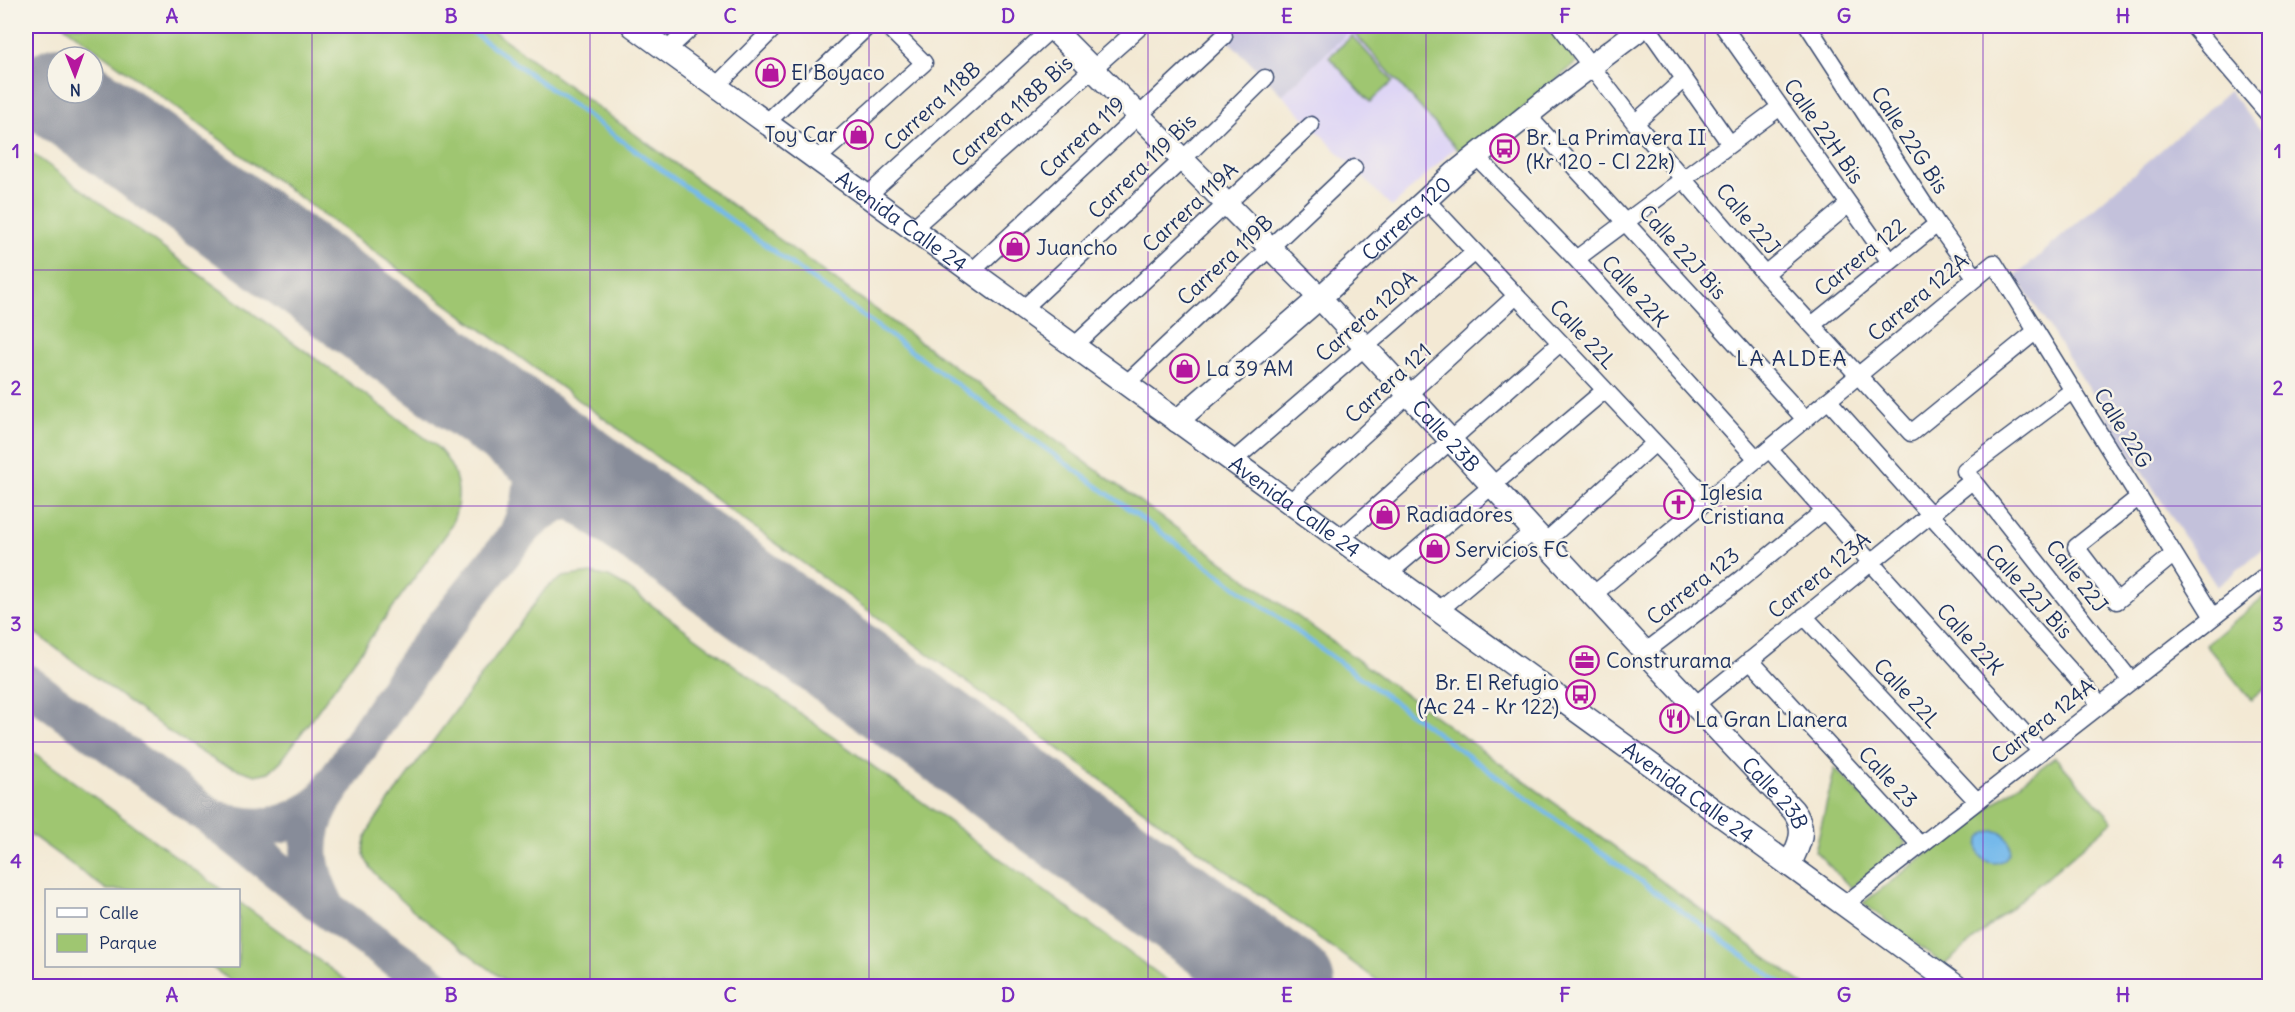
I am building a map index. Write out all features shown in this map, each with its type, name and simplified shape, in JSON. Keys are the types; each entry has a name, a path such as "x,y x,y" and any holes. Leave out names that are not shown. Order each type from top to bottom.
{"street":[{"name":"Avenida Calle 24","path":"633,26 1956,987"},
{"path":"667,51 693,26"},
{"path":"716,86 776,26"},
{"path":"766,123 868,26"},
{"path":"817,159 924,63 887,26"},
{"name":"Calle 23B","path":"1052,26 1320,298 1594,594 1644,652 1798,816 1802,832 1789,865"},
{"name":"Carrera 118B","path":"867,196 1052,26"},
{"name":"Carrera 118B Bis","path":"912,229 1141,26"},
{"name":"Calle 22J","path":"1560,26 1635,123 1765,274 1911,433 2036,331"},
{"path":"1646,26 1730,144"},
{"name":"Carrera 120","path":"1177,421 1320,298 1476,156 1646,26"},
{"name":"Calle 22H Bis","path":"1723,26 1890,262"},
{"name":"Calle 22G Bis","path":"1808,26 1937,224 1976,278"},
{"path":"2193,26 2270,116"},
{"name":"Carrera 119","path":"971,272 1224,36"},
{"name":"Carrera 119 Bis","path":"1023,309 1183,159 1265,78"},
{"path":"1635,123 1684,79"},
{"path":"1576,259 1780,107"},
{"name":"Calle 22J Bis","path":"1527,115 1805,419"},
{"name":"Carrera 119A","path":"1074,346 1311,124"},
{"name":"Calle 22K","path":"1476,156 1763,454 1824,511 2041,752"},
{"name":"Carrera 119B","path":"1126,384 1354,168"},
{"name":"Calle 22L","path":"1426,200 1708,499"},
{"path":"1765,274 1848,204"},
{"name":"Carrera 122","path":"1812,325 1937,224"},
{"name":"Carrera 120A","path":"1233,462 1475,252"},
{"name":"Carrera 122A","path":"1594,594 1994,263"},
{"name":"Calle 22G","path":"1994,263 2213,617"},
{"name":"Carrera 121","path":"1289,503 1516,296"},
{"path":"1340,539 1560,343"},
{"path":"1388,574 1605,390"},
{"name":"Carrera 123A","path":"1694,706 1930,514 1969,475 2073,390"},
{"name":"Calle 22J Bis","path":"1828,400 2101,705"},
{"path":"1438,611 1540,536 1655,443"},
{"name":"Calle 22J","path":"1969,475 2131,681"},
{"path":"2139,497 2076,547 2117,601 2174,554"},
{"name":"Carrera 123","path":"1644,652 1742,578 1824,511"},
{"name":"Carrera 124A","path":"1844,905 2270,573"},
{"name":"Calle 22L","path":"1804,616 1977,801"},
{"name":"Calle 23","path":"1750,660 1920,845"}],"shaded area":[{"path":"1214,26 1355,26 1282,95"},
{"path":"1351,29 1456,147 1392,207 1282,95"},
{"path":"2229,91 2269,140 2270,543 2217,587 2016,276"}],"green space":[{"path":"64,26 486,26 1806,986 1385,986 105,56 105,45 90,45"},
{"path":"1355,26 1549,26 1577,62 1465,158 1351,29"},
{"path":"1352,36 1393,81 1370,102 1329,57"},
{"path":"26,149 435,445 444,455 455,476 458,498 453,521 447,533 281,761 269,772 255,775 219,763 175,736 26,626"},
{"path":"591,573 609,577 628,588 1175,986 513,986 430,924 385,884 370,867 364,854 365,840 370,828 386,805 546,588 563,577"},
{"path":"2269,592 2269,685 2251,700 2206,645"},
{"path":"26,747 221,889 106,889 26,831"},
{"path":"2055,757 2113,821 1944,965 1863,903"},
{"path":"1835,768 1907,843 1851,888 1815,851"},
{"path":"240,903 354,986 238,986 211,967 240,967"}],"water":[{"path":"1994,831 2006,835 2010,847 2006,859 1994,863 1982,859 1978,847 1982,835"}],"waterway":[{"path":"464,26 1785,986"}],"taxiway":[{"path":"212,818 227,823 256,827 270,826 296,819 322,802 422,654 517,535 530,504 533,479 526,443 502,415"},
{"path":"517,535 544,510 566,500 590,496 603,497 630,507"},
{"path":"26,683 212,818 328,910 434,986"},
{"path":"322,802 312,830 310,855 315,881 327,908"}],"runway":[{"path":"77,105 1288,986"}],"place":[{"name":"El Boyaco","path":"770,72"},
{"name":"Toy Car","path":"858,134"},
{"name":"Br. La Primavera II (Kr 120 - Cl 22k)","path":"1505,149"},
{"name":"Juancho","path":"1015,247"},
{"name":"La 39 AM","path":"1185,368"},
{"name":"Iglesia Cristiana","path":"1679,504"},
{"name":"Radiadores","path":"1385,514"},
{"name":"Servicios FC","path":"1434,549"},
{"name":"Construrama","path":"1585,660"},
{"name":"Br. El Refugio (Ac 24 - Kr 122)","path":"1580,694"},
{"name":"La Gran Llanera","path":"1674,719"}],"district":[{"name":"LA ALDEA","path":"1792,358"}]}
